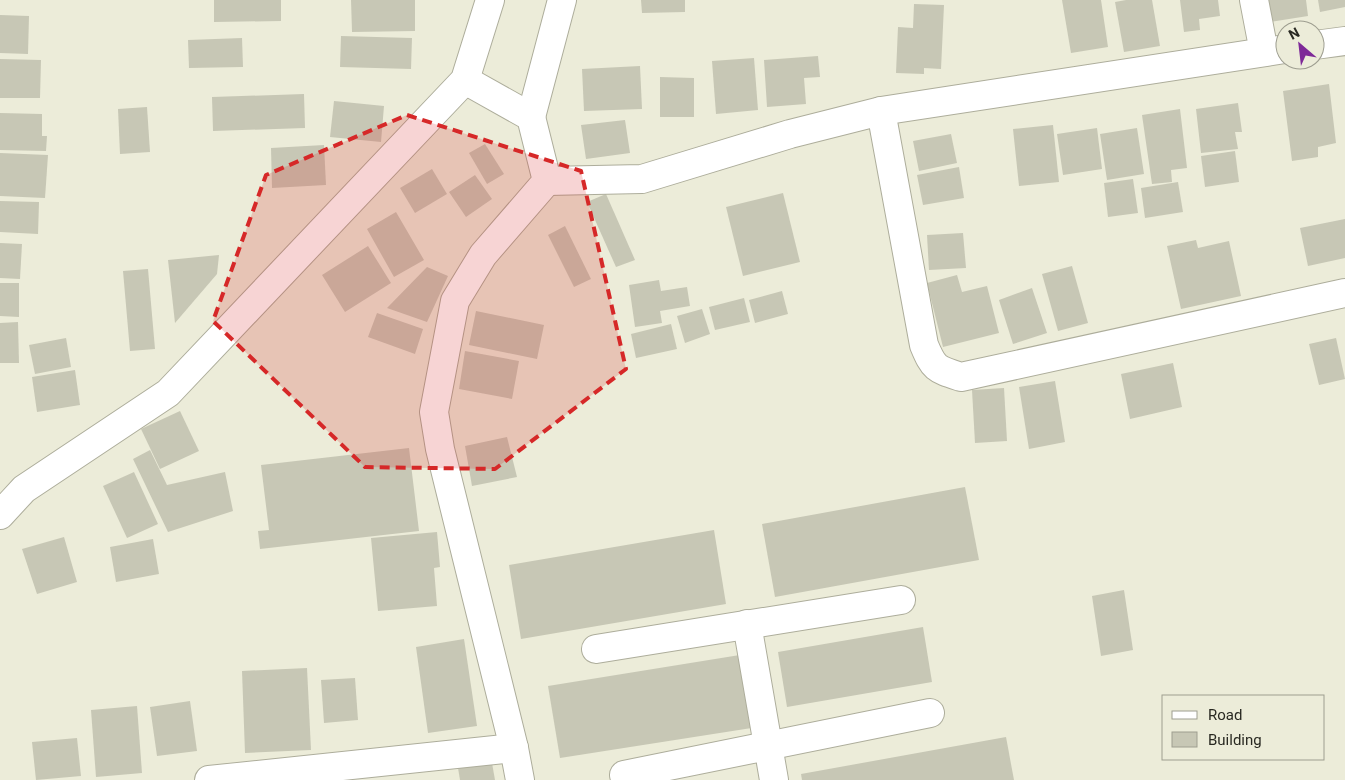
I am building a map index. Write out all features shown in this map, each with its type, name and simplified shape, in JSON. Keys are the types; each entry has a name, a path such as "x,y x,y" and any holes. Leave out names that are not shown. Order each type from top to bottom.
{"street":[{"path":"0,515 24,489 168,392 465,80 490,0"},
{"path":"547,181 531,117 562,0"},
{"path":"520,780 514,748 440,449 434,412 455,301 483,255 547,181 642,179 790,134 881,111 1274,51 1254,0"},
{"path":"1325,44 1345,41"},
{"path":"465,80 531,117"},
{"path":"881,111 924,345 932,362 940,370 961,377 1345,293"},
{"path":"596,649 901,600"},
{"path":"746,624 774,780"},
{"path":"624,775 930,713"},
{"path":"209,780 514,748"}],"highlighted area":[{"path":"407,115 581,171 626,369 495,469 365,467 213,321 266,175"}],"building":[{"path":"214,0 281,0 281,21 214,22"},
{"path":"351,0 415,0 415,31 352,32"},
{"path":"641,0 685,0 685,12 642,13"},
{"path":"1062,0 1101,0 1108,47 1071,53"},
{"path":"1152,0 1160,46 1124,52 1115,2"},
{"path":"1180,0 1218,0 1220,16 1199,19 1200,30 1184,32"},
{"path":"1267,0 1306,0 1308,16 1270,22"},
{"path":"1318,0 1345,0 1345,7 1320,12"},
{"path":"914,4 944,5 941,69 924,68 924,74 896,73 898,27 913,28"},
{"path":"0,15 29,16 28,54 0,53"},
{"path":"341,36 412,38 411,69 340,67"},
{"path":"242,38 243,67 189,68 188,40"},
{"path":"818,56 820,77 804,78 806,104 767,107 764,60"},
{"path":"754,58 758,110 716,114 712,61"},
{"path":"0,59 41,60 40,98 0,98"},
{"path":"640,66 642,109 584,111 582,69"},
{"path":"660,77 694,78 694,117 660,117"},
{"path":"1329,84 1336,143 1318,147 1318,157 1292,161 1283,91"},
{"path":"304,94 305,128 213,131 212,97"},
{"path":"334,101 384,106 381,142 330,137"},
{"path":"1238,103 1242,132 1235,132 1238,149 1201,153 1196,109"},
{"path":"147,107 150,152 120,154 118,109"},
{"path":"1180,109 1187,168 1171,170 1172,182 1152,184 1142,115"},
{"path":"0,113 42,114 42,136 47,136 46,151 0,150"},
{"path":"625,120 630,153 586,159 581,125"},
{"path":"1053,125 1059,182 1019,186 1013,129"},
{"path":"1097,128 1102,169 1063,175 1057,134"},
{"path":"1137,128 1144,174 1107,180 1100,134"},
{"path":"951,134 957,163 919,171 913,141"},
{"path":"485,144 504,174 487,184 469,153"},
{"path":"324,145 326,185 272,188 271,148"},
{"path":"1235,151 1239,182 1205,187 1201,156"},
{"path":"0,153 48,155 45,198 0,196"},
{"path":"959,167 964,198 923,205 917,175"},
{"path":"432,169 447,194 415,213 400,188"},
{"path":"475,175 492,199 466,217 449,192"},
{"path":"1133,179 1138,213 1108,217 1104,183"},
{"path":"1178,182 1183,212 1145,218 1141,188"},
{"path":"783,193 800,262 743,276 726,207"},
{"path":"606,194 635,260 616,267 587,202"},
{"path":"0,201 39,202 38,234 0,232"},
{"path":"396,212 424,260 394,277 367,229"},
{"path":"1345,219 1345,258 1308,266 1300,228"},
{"path":"565,226 591,279 574,287 548,235"},
{"path":"963,233 966,268 929,270 927,235"},
{"path":"1196,240 1198,248 1229,241 1241,296 1181,309 1167,246"},
{"path":"0,243 22,244 20,279 0,278"},
{"path":"368,246 391,283 345,312 322,275"},
{"path":"219,255 217,274 175,323 168,260"},
{"path":"1072,266 1088,323 1058,331 1042,274"},
{"path":"427,267 448,276 427,322 387,308"},
{"path":"148,269 155,349 130,351 123,271"},
{"path":"957,275 962,292 987,286 999,333 943,347 927,283"},
{"path":"659,280 661,291 687,287 690,306 660,311 662,323 635,327 629,285"},
{"path":"0,283 19,283 19,317 0,316"},
{"path":"1032,288 1047,333 1013,344 999,300"},
{"path":"782,291 788,314 755,323 749,300"},
{"path":"744,298 750,322 715,330 709,307"},
{"path":"702,309 710,334 685,343 677,316"},
{"path":"476,311 544,325 537,359 469,345"},
{"path":"377,313 423,329 415,354 368,337"},
{"path":"18,322 19,363 0,363 0,323"},
{"path":"671,324 677,349 636,358 631,334"},
{"path":"66,338 71,367 35,374 29,345"},
{"path":"1336,338 1345,379 1319,385 1309,344"},
{"path":"465,351 519,361 512,399 459,389"},
{"path":"1173,363 1182,407 1130,419 1121,374"},
{"path":"75,370 80,405 37,412 32,377"},
{"path":"1055,381 1065,442 1029,449 1019,387"},
{"path":"1004,388 1007,441 975,443 972,390"},
{"path":"180,411 199,451 160,469 141,429"},
{"path":"507,437 517,477 472,486 465,446"},
{"path":"409,448 419,531 260,549 258,531 269,530 261,465"},
{"path":"150,450 167,485 225,472 233,511 168,532 133,459"},
{"path":"134,472 158,524 127,538 103,486"},
{"path":"965,487 979,560 775,597 762,524"},
{"path":"714,530 726,604 521,639 509,565"},
{"path":"437,532 440,567 434,568 437,606 378,611 371,538"},
{"path":"64,537 77,582 37,594 22,549"},
{"path":"153,539 159,574 116,582 110,547"},
{"path":"1124,590 1133,650 1101,656 1092,596"},
{"path":"923,627 932,682 787,707 778,652"},
{"path":"464,639 477,726 428,733 416,647"},
{"path":"746,654 758,727 560,758 548,686"},
{"path":"307,668 311,750 245,753 242,671"},
{"path":"355,678 358,720 324,723 321,680"},
{"path":"190,701 197,751 157,756 150,707"},
{"path":"137,706 142,773 96,777 91,710"},
{"path":"1006,737 1014,780 802,780 801,774"},
{"path":"77,738 81,776 36,780 32,742"},
{"path":"492,763 495,780 460,780 458,768"}]}
